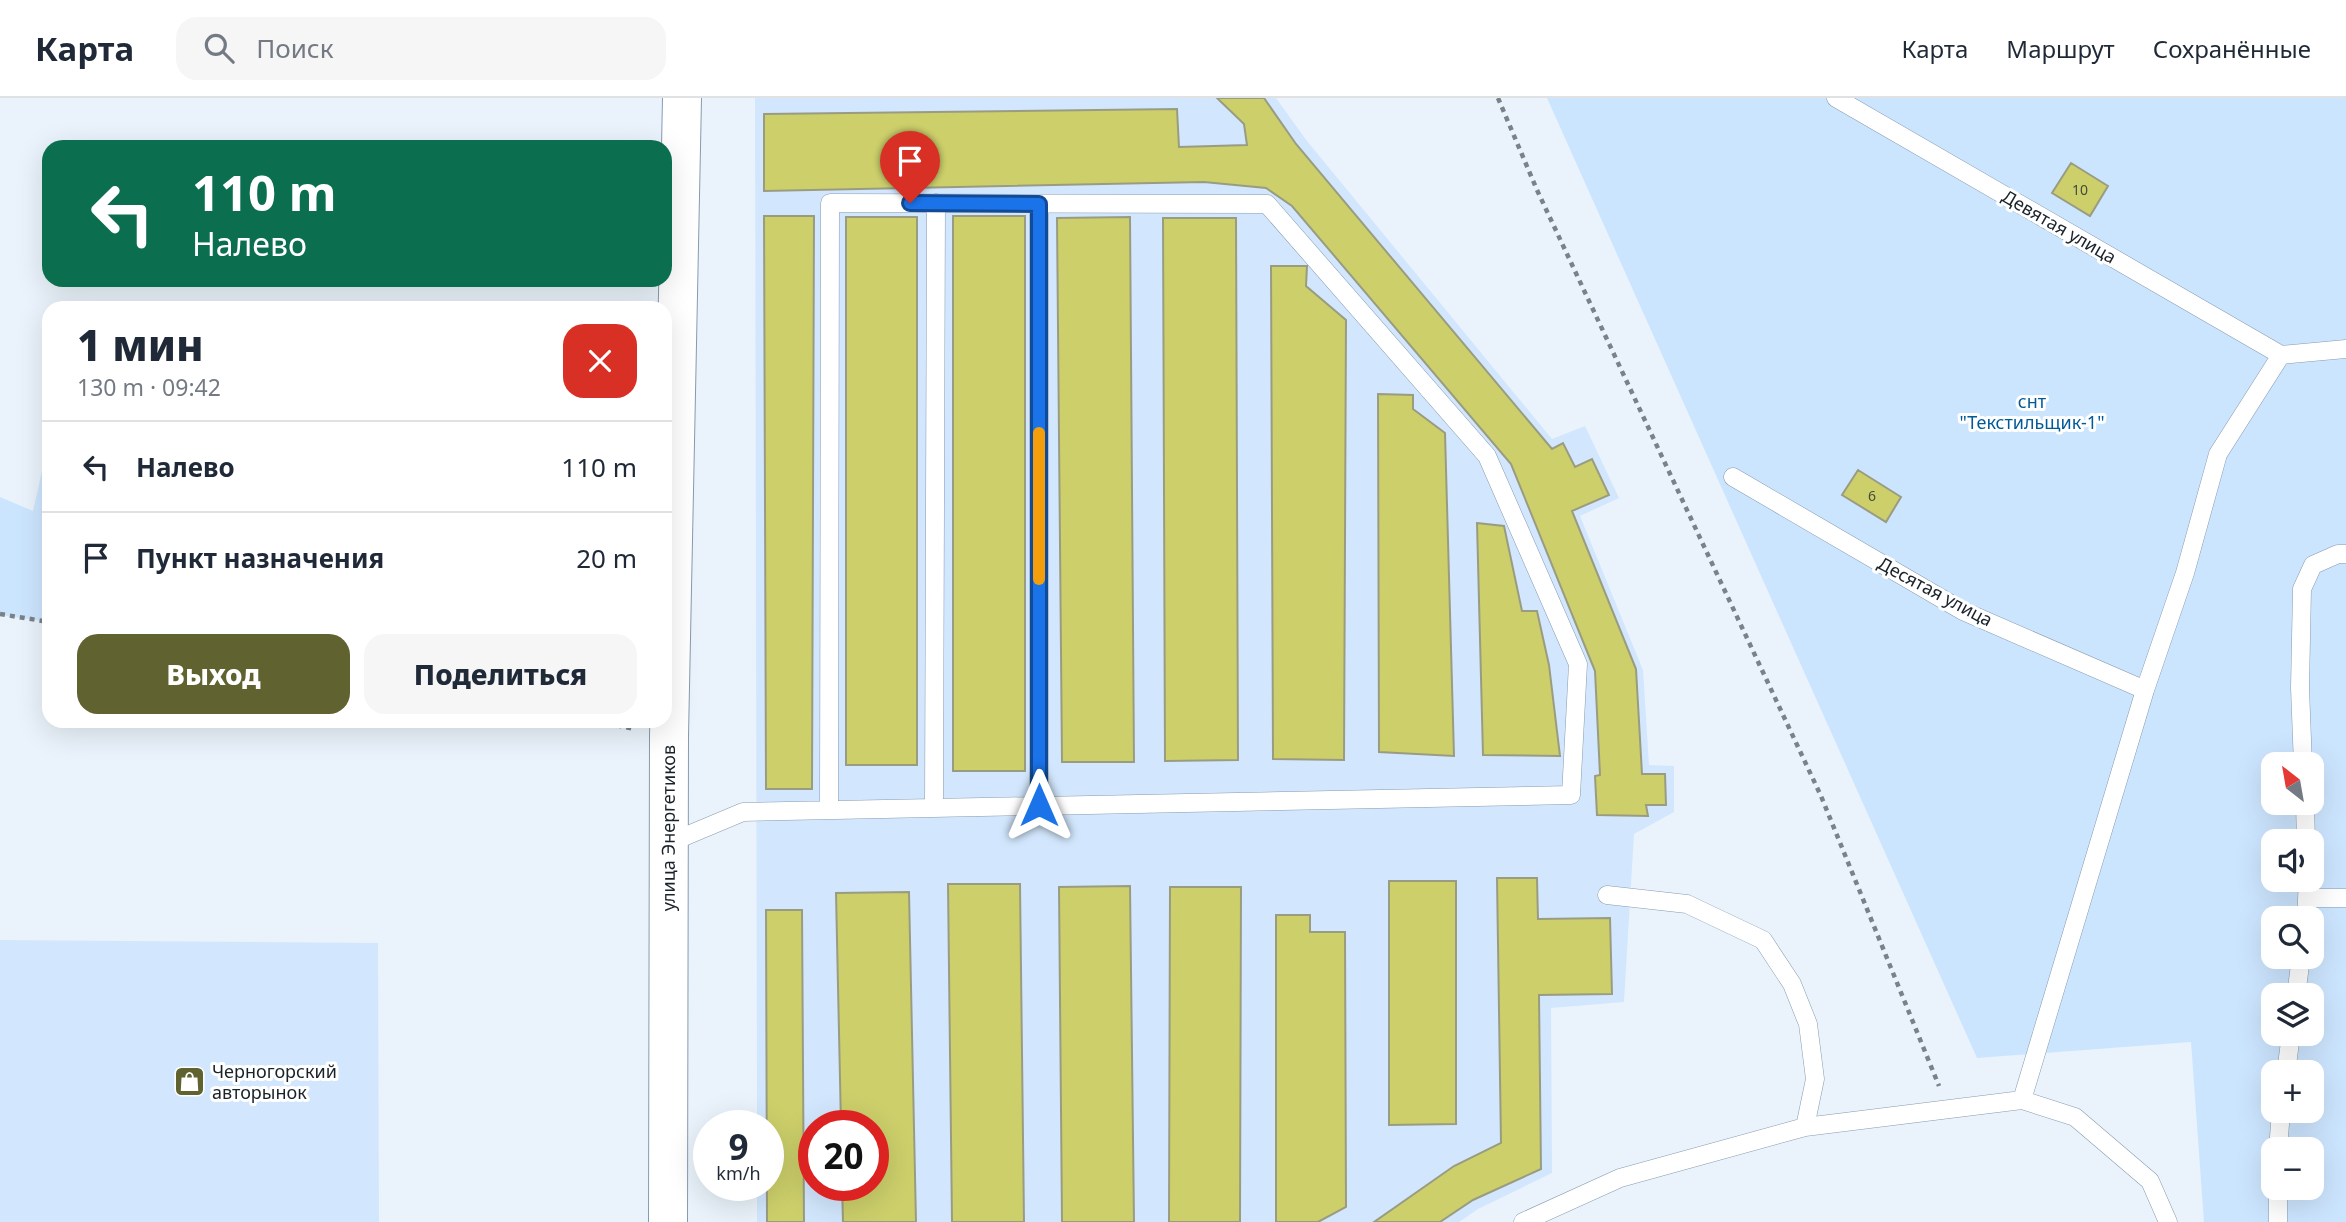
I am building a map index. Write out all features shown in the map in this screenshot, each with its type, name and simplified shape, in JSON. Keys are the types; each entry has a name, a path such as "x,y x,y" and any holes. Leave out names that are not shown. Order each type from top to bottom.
{"main road":[{"name":"улица Энергетиков","path":"672,671 682,98"},
{"name":"улица Энергетиков","path":"668,1222 671,728"}],"lane":[{"name":"Девятая улица","path":"1836,98 2281,355"},
{"path":"669,843 743,812 1571,795 1578,664 1487,456 1267,204 830,203 830,809"},
{"path":"934,807 936,203"},
{"path":"1039,204 1039,805"},
{"path":"2022,1100 2145,690 2185,573 2218,454 2281,355 2346,348"},
{"name":"Десятая улица","path":"1733,477 1963,611 2145,690"},
{"path":"2302,752 2300,688 2302,589 2313,565 2342,554"},
{"path":"2321,892 2346,898"},
{"path":"1607,895 1687,904 1763,940 1792,984 1808,1024 1815,1079 1805,1127"},
{"path":"1523,1222 1620,1178 1805,1127 2022,1100 2075,1117 2085,1125 2150,1181 2168,1222"},
{"path":"2278,1200 2278,1222"}],"path":[{"path":"1498,98 1537,190 1821,796 1949,1109"},
{"path":"0,614 42,621"}],"shaded area":[{"path":"755,98 1276,98 1307,141 1552,439 1585,426 1619,498 1580,516 1643,670 1649,765 1674,766 1674,812 1634,834 1624,1002 1551,1008 1552,1173 1478,1209 1459,1222 757,1222 757,1201 784,1201 784,1110 757,1110"},
{"name":"Черногорский авторынок","path":"0,940 378,943 379,1222 0,1222"}],"green space":[{"name":"снт \"Текстильщик-1\"","path":"1547,98 2346,98 2346,1222 2204,1222 2191,1042 1977,1058"},
{"path":"42,471 42,621 0,615 0,497 33,511"}],"building":[{"path":"1217,98 1264,98 1296,144 1552,449 1563,443 1575,467 1592,459 1609,495 1572,511 1636,669 1642,774 1665,774 1666,805 1646,805 1648,816 1597,815 1595,776 1600,775 1595,671 1511,464 1292,206 1266,188 1204,182 764,191 764,114 1177,109 1179,147 1247,145 1244,124"},
{"path":"2071,163 2108,186 2090,216 2052,193"},
{"path":"764,216 814,216 812,789 766,789"},
{"path":"953,216 1025,216 1025,771 953,771"},
{"path":"846,217 917,217 917,765 846,765"},
{"path":"1130,217 1134,762 1062,762 1057,218"},
{"path":"1163,218 1236,218 1238,760 1165,761"},
{"path":"1271,266 1307,266 1306,286 1346,320 1344,760 1273,759"},
{"path":"1378,394 1413,395 1413,409 1445,433 1454,756 1379,752"},
{"path":"1858,470 1901,497 1886,522 1842,495"},
{"path":"1477,523 1504,526 1522,611 1537,611 1549,665 1560,756 1483,755"},
{"path":"1497,878 1537,878 1538,919 1610,918 1612,994 1539,995 1541,1169 1473,1200 1440,1222 1374,1222 1454,1166 1501,1143"},
{"path":"1389,881 1456,881 1456,1124 1389,1125"},
{"path":"948,884 1020,884 1024,1222 952,1222"},
{"path":"1130,886 1134,1222 1062,1222 1059,887"},
{"path":"1170,887 1241,887 1240,1222 1169,1222"},
{"path":"909,892 916,1222 843,1222 842,1201 889,1201 889,1110 841,1110 836,893"},
{"path":"766,910 802,910 803,1110 798,1110 798,1201 804,1201 804,1222 767,1222 767,1201 784,1201 784,1110 767,1110"},
{"path":"1276,915 1310,915 1310,932 1345,932 1346,1207 1318,1222 1276,1222"}],"slow traffic":[{"path":"1039,433 1039,579"}],"place":[{"name":"Черногорский авторынок","path":"189,1082"}],"route":[{"path":"910,203 1039,204 1039,805"}]}
